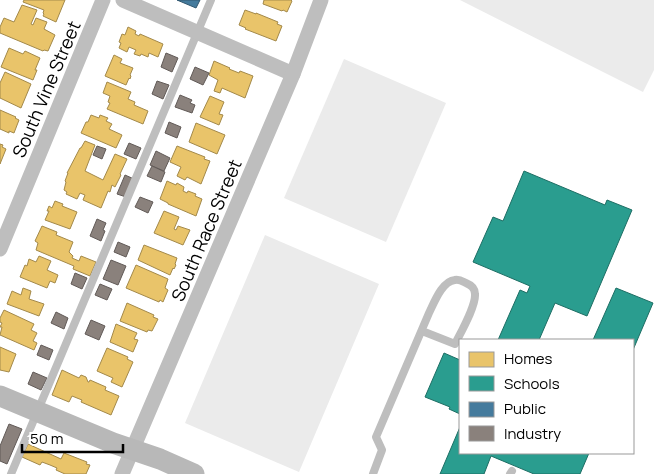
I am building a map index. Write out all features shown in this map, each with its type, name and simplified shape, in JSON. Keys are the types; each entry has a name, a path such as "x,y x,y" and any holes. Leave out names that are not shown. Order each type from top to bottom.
{"street":[{"name":"South Vine Street","path":"0,249 103,0"},
{"path":"123,0 293,74"},
{"name":"South Race Street","path":"122,474 293,74 322,0"},
{"path":"0,396 194,474"}],"lane":[{"path":"11,474 210,0"},
{"path":"373,474 382,450 376,437 422,331 436,299 447,283 453,280 470,284 475,291 475,301 455,344 422,331"}],"shaded area":[{"path":"460,0 654,0 654,70 643,92"},
{"path":"344,59 446,103 386,242 284,198"},
{"path":"265,235 379,284 299,472 185,423"}],"building: Homes":[{"path":"24,0 65,0 56,22 43,16 44,10 23,2"},
{"path":"264,0 292,1 287,12 263,4"},
{"path":"22,5 37,10 31,24 33,25 36,18 47,22 44,29 55,35 48,51 43,51 0,33 0,27 4,18 14,22"},
{"path":"245,10 278,22 277,24 282,26 276,41 239,25"},
{"path":"128,27 136,31 135,34 139,36 140,34 163,44 158,57 149,53 148,57 134,54 136,50 129,47 127,52 119,48 122,34 125,35"},
{"path":"9,48 23,54 25,51 40,58 33,80 1,67"},
{"path":"114,55 122,59 120,63 133,68 126,85 105,76"},
{"path":"214,61 239,73 240,71 253,76 245,98 222,88 220,93 214,91 218,80 209,75"},
{"path":"5,72 31,84 21,108 0,98 0,83"},
{"path":"107,82 131,92 128,99 135,102 134,105 148,111 143,124 107,109 110,103 108,102 110,96 103,93"},
{"path":"210,96 224,102 219,114 223,115 219,125 200,117"},
{"path":"0,110 19,120 14,133 0,129"},
{"path":"91,115 99,118 100,115 108,118 106,121 112,124 109,129 122,135 116,148 81,133"},
{"path":"196,123 225,135 217,154 189,142"},
{"path":"85,141 95,145 85,171 103,180 115,154 127,159 115,187 112,185 110,192 108,191 101,208 83,200 85,195 80,193 77,199 66,194 67,192 64,190 67,173"},
{"path":"0,144 6,149 0,164"},
{"path":"177,146 205,157 204,159 210,161 201,184 187,177 185,180 177,176 181,167 170,162"},
{"path":"167,181 176,185 177,183 184,187 183,191 196,194 195,196 202,199 196,216 160,199"},
{"path":"55,201 77,212 70,229 45,220 49,206 52,208"},
{"path":"164,211 179,217 174,229 176,230 178,226 190,230 183,245 154,233"},
{"path":"42,226 57,232 56,235 73,242 69,252 73,256 72,258 79,261 81,256 96,262 90,276 73,269 74,266 36,250 38,243 35,241"},
{"path":"144,245 177,258 176,265 170,275 138,260"},
{"path":"39,256 51,261 47,270 58,275 55,283 50,281 47,288 20,277 29,259 36,262"},
{"path":"136,265 168,279 165,288 168,290 163,302 126,288"},
{"path":"23,288 31,291 29,299 44,304 39,316 7,304 12,291 21,295"},
{"path":"127,303 154,315 153,317 158,319 152,331 148,330 147,332 120,321"},
{"path":"4,310 34,324 31,330 37,333 33,341 37,343 34,350 0,335 2,323 0,318"},
{"path":"116,324 137,333 134,339 138,340 133,352 110,342"},
{"path":"0,347 16,354 9,372 0,370"},
{"path":"107,348 128,357 127,359 133,362 122,387 111,382 113,378 97,371"},
{"path":"62,370 79,378 81,375 86,377 88,382 90,380 106,387 105,390 119,396 111,415 72,396 69,402 52,395"},
{"path":"28,444 61,459 64,453 90,465 86,474 65,474 50,465 42,462 40,465 22,457"}],"building: Schools":[{"path":"524,171 605,205 607,200 632,210 587,316 555,303 539,339 498,339 520,290 527,293 530,286 473,262 493,217 503,221"},
{"path":"616,288 653,303 634,348 634,339 593,339"},
{"path":"444,353 459,360 459,414 449,409 450,407 425,397"},
{"path":"459,429 459,454 589,454 580,474 534,474 491,456 484,474 440,474"}],"building: Public":[{"path":"177,0 200,0 196,8"}],"building: Industry":[{"path":"166,53 178,58 172,72 161,67"},
{"path":"195,67 209,73 203,85 190,79"},
{"path":"157,81 169,85 163,99 152,94"},
{"path":"180,95 192,100 190,103 195,105 192,113 175,107"},
{"path":"169,122 181,127 177,138 165,133"},
{"path":"129,143 141,148 136,159 124,154"},
{"path":"97,146 106,149 102,159 93,155"},
{"path":"156,151 170,158 164,171 150,165"},
{"path":"152,166 165,172 161,182 147,176"},
{"path":"125,175 134,179 126,197 117,194"},
{"path":"140,197 153,202 148,213 135,207"},
{"path":"97,219 106,223 101,241 90,236"},
{"path":"118,242 130,247 126,257 114,252"},
{"path":"111,260 126,266 118,285 103,279"},
{"path":"75,273 87,278 82,289 71,284"},
{"path":"100,284 112,289 107,300 95,295"},
{"path":"56,312 68,318 64,329 51,323"},
{"path":"91,320 105,326 99,340 85,334"},
{"path":"41,345 53,350 49,360 37,355"},
{"path":"33,372 47,378 41,390 28,384"},
{"path":"9,424 22,429 7,464 0,461 0,446"}]}
